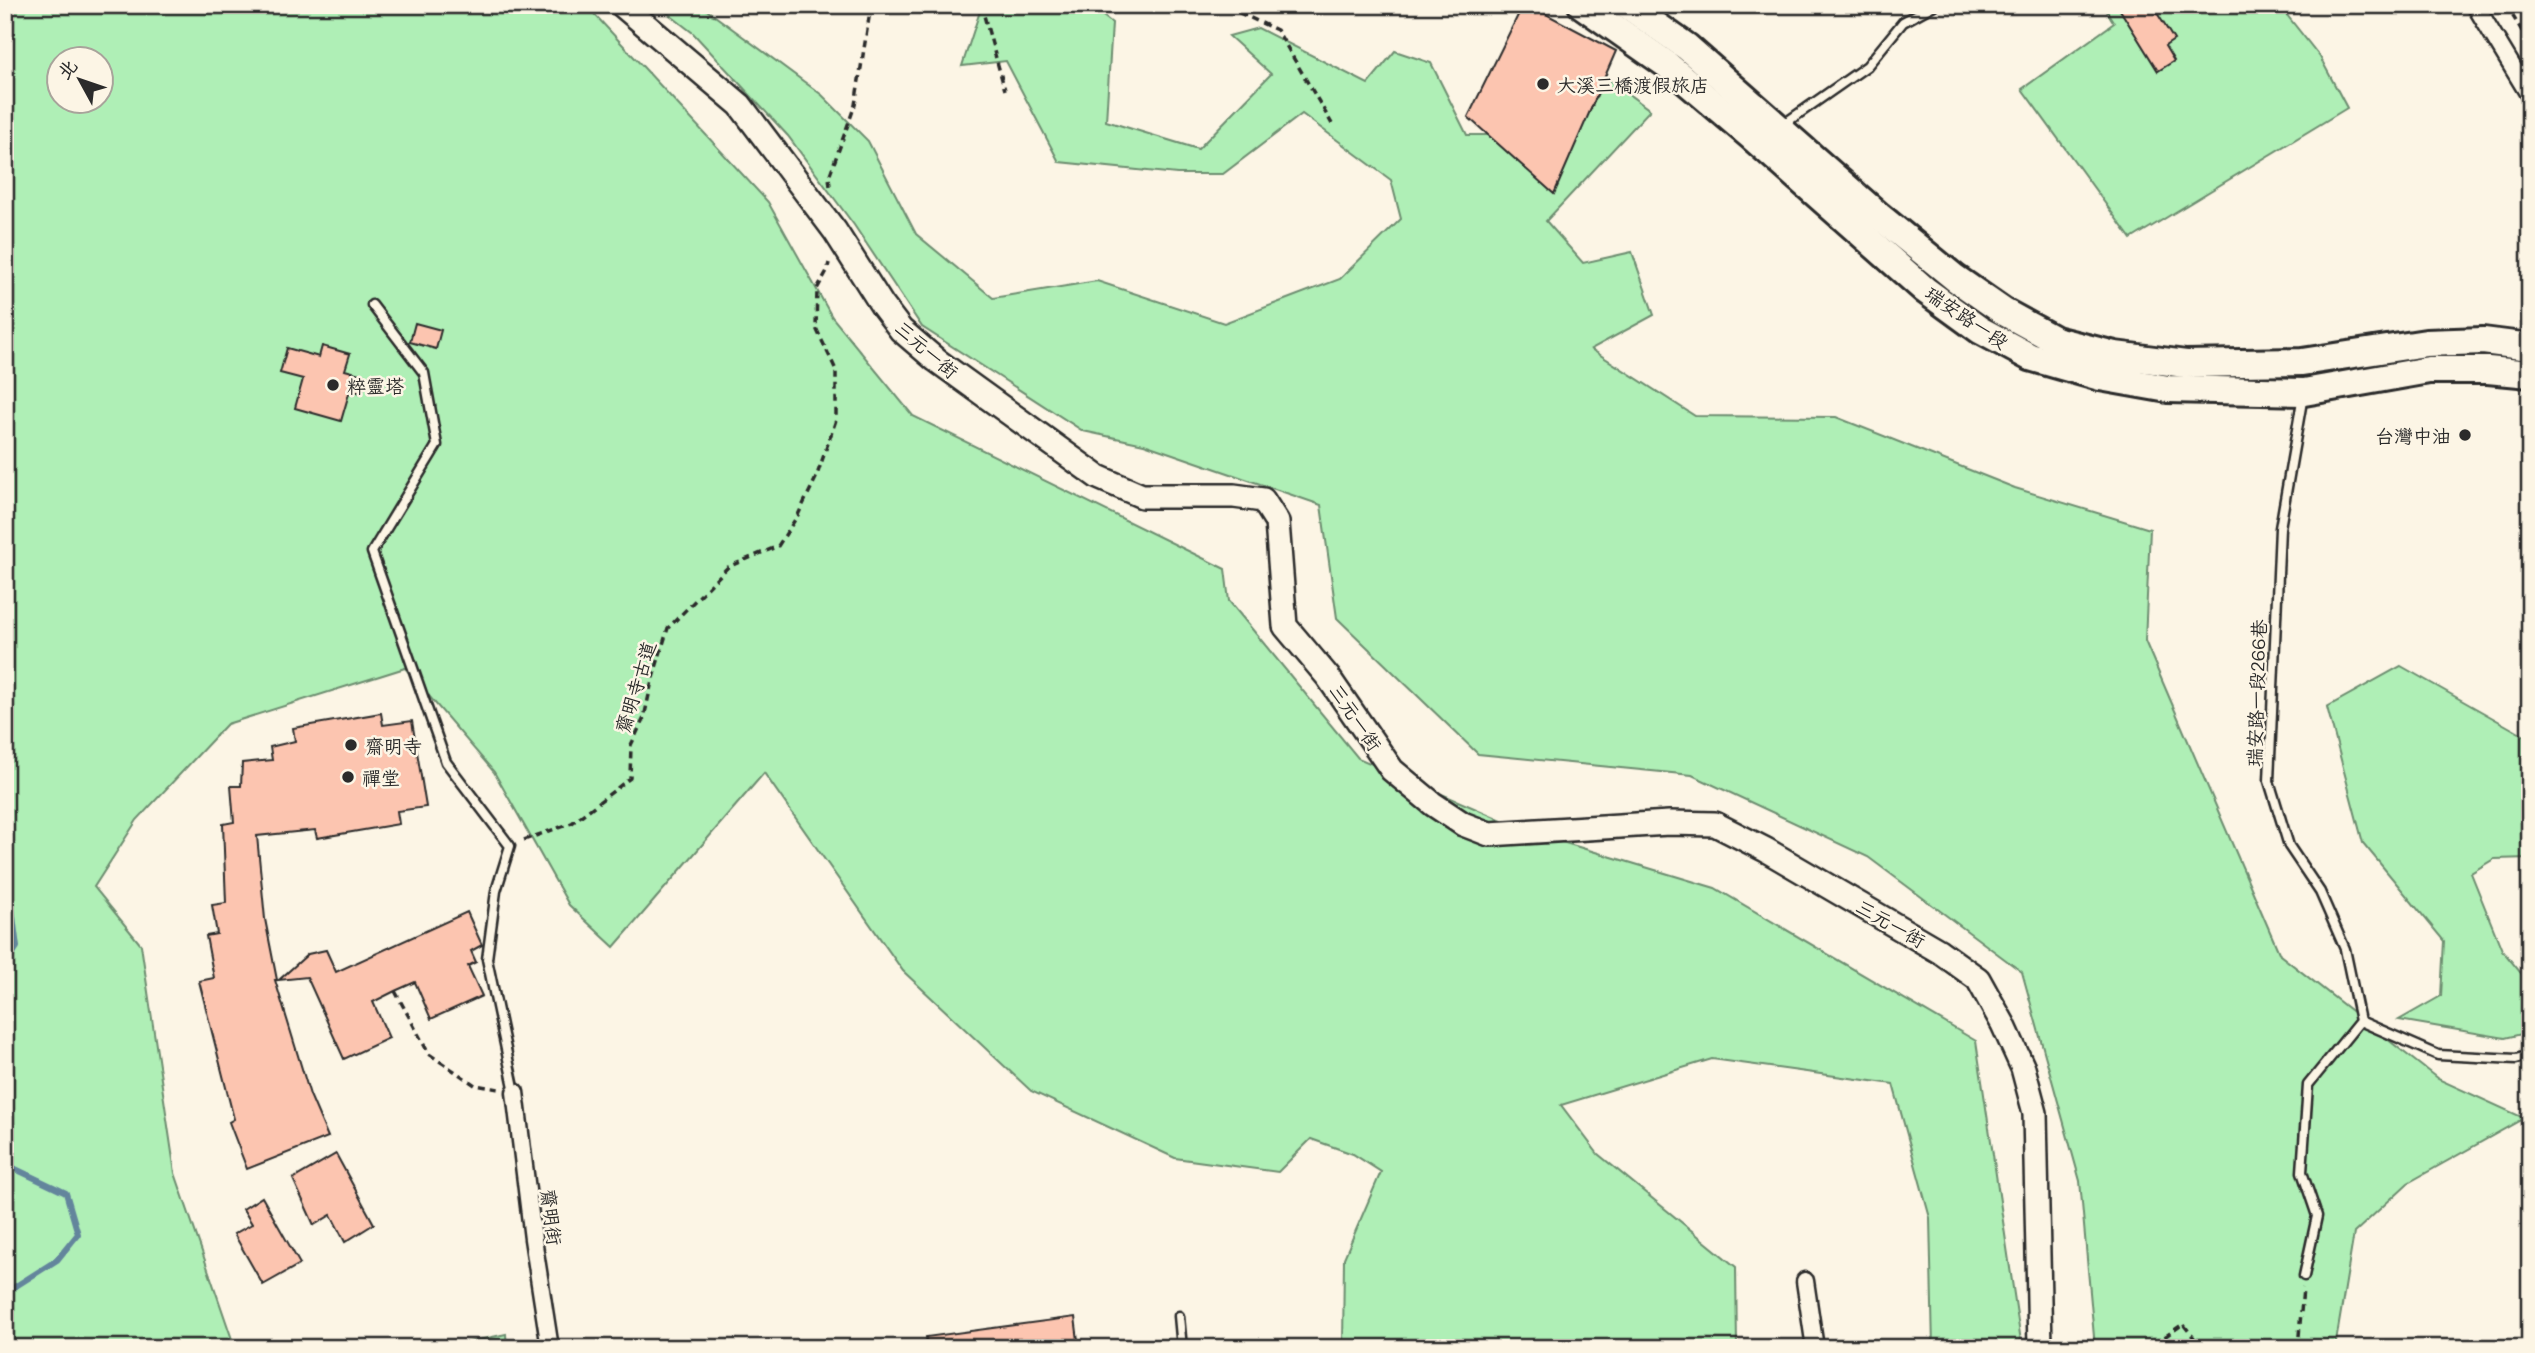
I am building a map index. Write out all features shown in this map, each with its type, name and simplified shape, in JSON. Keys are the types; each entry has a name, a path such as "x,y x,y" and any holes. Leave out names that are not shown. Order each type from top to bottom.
{"main road":[{"name":"瑞安路一段","path":"1582,5 1772,137 1879,216 1955,278 2004,312 2055,340 2115,355 2186,364 2302,362 2426,343 2483,341 2530,347"},
{"name":"瑞安路一段","path":"1627,5 1687,47 1772,137 1925,290 1980,330 2030,356 2100,377 2168,389 2304,392 2428,370 2488,370 2530,374"}],"street":[{"name":"三元一街","path":"622,5 740,105 835,231 901,330 936,360 1098,477 1142,496 1234,496 1262,499 1278,522 1285,626 1328,677 1392,769 1433,804 1463,824 1489,834 1669,823 1715,824 1766,850 1939,951 1978,979 2003,1024 2023,1069 2035,1113 2040,1348"},
{"path":"2475,5 2530,96"},
{"name":"齋明街","path":"515,1092 550,1348"},
{"path":"1805,1281 1815,1348"}],"lane":[{"path":"1772,137 1867,66 1903,22 1934,5"},
{"path":"372,305 424,373 437,445 372,552 446,762 510,846 496,891 487,959 515,1092"},
{"name":"瑞安路一段266巷","path":"2304,392 2280,528 2269,781 2289,846 2320,892 2345,949 2360,1021"},
{"path":"2304,1276 2317,1216 2302,1172 2308,1085 2360,1021 2438,1055 2516,1059 2530,1055"},
{"path":"1180,1316 1182,1348"}],"path":[{"path":"831,191 829,177 855,105 871,5"},
{"path":"981,5 1004,90"},
{"path":"1133,5 1224,6 1277,30 1332,124"},
{"path":"2506,5 2530,44"},
{"name":"齋明寺古道","path":"510,846 572,822 630,778 631,745 644,718 668,628 728,567 778,545 798,515 816,478 836,420 836,370 816,328 817,289 827,271 835,231"},
{"path":"395,991 429,1054 475,1085 515,1092"},
{"path":"2298,1348 2304,1276"},
{"path":"2162,1348 2163,1338 2183,1324 2202,1348"}],"green space":[{"path":"5,5 586,5 768,202 832,317 913,416 1225,569 1229,601 1358,758 1532,833 1715,888 1976,1041 2022,1348 1933,1348 1930,1218 1893,1084 1712,1059 1561,1105 1598,1154 1736,1267 1737,1348 1343,1348 1344,1258 1381,1172 1353,1154 1311,1139 1278,1172 1175,1158 1031,1091 903,971 764,773 614,947 569,905 494,772 405,668 227,724 137,820 94,887 141,945 175,1173 235,1348 5,1348"},
{"path":"657,5 700,5 822,95 868,141 916,234 993,298 1097,281 1224,323 1340,279 1401,219 1391,180 1302,114 1223,174 1177,174 1059,162 1006,61 962,66 982,5 1089,5 1112,23 1106,121 1198,149 1271,74 1229,36 1258,28 1368,84 1395,51 1431,63 1467,135 1495,135 1550,37 1650,110 1546,221 1583,263 1632,252 1654,315 1591,349 1695,416 1836,417 2015,488 2150,529 2145,641 2280,955 2438,1079 2524,1118 2408,1183 2354,1233 2335,1348 2095,1348 2080,1181 2022,972 1868,857 1692,775 1478,754 1337,618 1321,505 1144,444 1083,431 922,327 854,225 788,136 693,33"},
{"path":"2103,5 2279,5 2320,57 2347,108 2131,239 2022,89 2114,23"},
{"path":"2401,666 2530,739 2530,858 2494,859 2471,873 2502,950 2530,984 2530,1032 2505,1038 2399,1020 2441,996 2444,941 2363,843 2327,707"},
{"path":"506,1334 507,1348 442,1348"}],"building":[{"name":"大溪三橋渡假旅店","path":"1523,5 1529,5 1616,51 1554,194 1468,117"},
{"path":"2117,5 2152,5 2174,40 2165,46 2174,61 2158,71"},
{"path":"415,323 441,330 436,349 410,342"},
{"name":"粹靈塔","path":"322,346 350,354 345,370 367,376 362,393 350,390 341,421 295,408 303,379 280,373 287,348 319,357"},
{"path":"381,713 383,725 412,721 426,807 397,811 399,824 317,838 315,830 257,836 265,919 275,980 310,1095 328,1137 247,1169 229,1122 234,1119 199,981 214,978 206,936 217,934 212,905 226,903 223,824 234,822 231,786 241,786 242,763 272,760 270,747 295,741 293,728"},
{"path":"467,912 482,945 471,951 476,962 468,966 482,996 431,1019 415,982 395,991 373,1002 389,1038 344,1059 307,977 279,980 308,954 326,950 336,972"},
{"path":"336,1154 374,1224 345,1242 331,1215 314,1225 293,1179"},
{"path":"262,1197 300,1264 263,1285 234,1234 252,1224 243,1209"},
{"path":"1075,1317 1079,1348 927,1348 926,1337"}],"waterway":[{"path":"5,856 17,947 5,966"},
{"path":"5,1164 66,1193 78,1234 57,1260 5,1293"},
{"path":"5,1344 25,1348"}],"place":[{"name":"大溪三橋渡假旅店","path":"1543,84"},
{"name":"粹靈塔","path":"333,385"},
{"name":"台灣中油","path":"2465,435"},
{"name":"齋明寺","path":"351,745"},
{"name":"禪堂","path":"348,777"}]}
